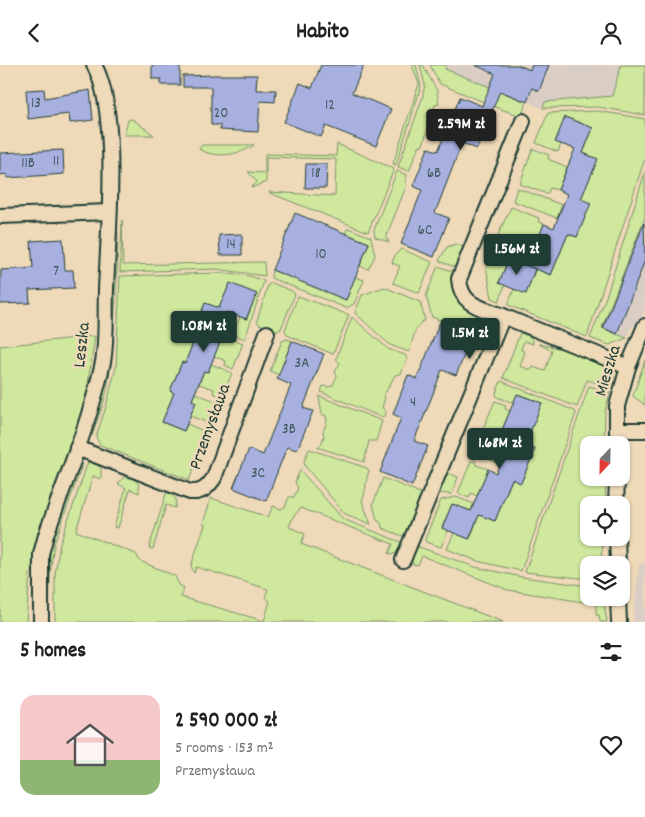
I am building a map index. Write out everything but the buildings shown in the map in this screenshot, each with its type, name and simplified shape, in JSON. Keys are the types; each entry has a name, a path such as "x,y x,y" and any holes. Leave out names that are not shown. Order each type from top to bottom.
{"street":[{"name":"Leszka","path":"41,622 41,555 46,535 93,405 103,359 109,212 106,100 100,76 94,65"},
{"path":"523,121 459,279 460,291 468,301 628,367"},
{"path":"0,216 109,212"},
{"path":"404,559 503,316"},
{"name":"Mieszka","path":"617,436 617,406 628,367 645,326"},
{"name":"Przemysława","path":"77,448 190,492 199,493 207,488 214,478 267,333"},
{"path":"617,430 645,430"},
{"path":"618,606 619,622"}],"shaded area":[{"path":"446,65 621,65 612,96 545,102 543,108 445,69"},
{"path":"645,217 645,309 637,327 632,325 627,338 602,328"},
{"path":"645,563 645,622 633,622 639,564"}],"green space":[{"path":"412,65 416,65 421,87 396,165 393,164 419,84"},
{"path":"420,65 423,65 437,91 439,104 435,105 423,145 419,146 409,171 398,167 422,99 425,85"},
{"path":"430,65 446,65 445,69 490,87 484,102 440,84"},
{"path":"621,65 645,65 645,115 598,107 543,108 545,102 612,96"},
{"path":"496,90 527,102 521,116 492,106"},
{"path":"598,111 645,119 645,158 587,337 508,305 514,289 526,293 536,269 551,275 568,234 577,237 590,204 581,199 597,159 583,153 593,128 561,144 558,152 536,143 548,113"},
{"path":"132,119 154,135 124,135 128,120"},
{"path":"337,144 394,169 368,232 269,192 335,196 336,159 266,157 266,182 251,188 257,182 248,172 265,173 265,154 336,156"},
{"path":"202,145 254,145 242,151 220,155 199,149"},
{"path":"534,149 549,155 548,159 567,167 558,190 550,188 547,194 520,184"},
{"path":"397,171 407,175 405,182 407,184 386,237 389,242 375,237 374,230"},
{"path":"645,172 645,217 602,328 627,338 609,345 590,338 606,297"},
{"path":"517,188 562,205 557,218 513,201"},
{"path":"511,207 539,218 538,221 544,224 534,250 515,242 513,247 496,239"},
{"path":"116,220 118,247 110,372 105,397 92,436 110,366"},
{"path":"122,220 123,265 264,262 265,276 216,269 120,272"},
{"path":"348,228 371,237 375,256 368,269 360,266 369,243 345,233"},
{"path":"456,244 463,247 455,267 439,261 447,247"},
{"path":"495,246 511,253 499,282 505,285 499,301 492,298 486,266"},
{"path":"401,249 432,262 419,293 393,283 400,266 392,263 395,255"},
{"path":"438,266 454,272 452,277 454,288 481,312 487,328 483,337 432,317 426,296"},
{"path":"272,270 346,300 355,277 364,280 354,304 346,308 271,278"},
{"path":"217,273 250,276 264,281 245,339 233,334 240,317 247,319 256,294 230,284 219,308 205,303 194,331 197,333 185,363 182,362 170,391 174,393 162,422 184,431 187,424 208,433 189,480 100,445 96,437 116,367 120,276"},
{"path":"272,283 295,294 281,329 277,331 259,324 257,321 268,285"},
{"path":"384,287 420,302 425,320 416,329 409,352 390,345 355,313 362,295"},
{"path":"298,296 349,315 333,354 287,335 285,330"},
{"path":"352,317 388,349 405,355 407,359 401,374 395,375 384,395 382,407 386,412 381,417 321,392 323,386 329,387 333,385 337,376 335,372 340,363 336,359"},
{"path":"520,333 531,337 533,344 524,341 521,350 525,352 520,366 531,370 533,367 545,371 552,351 539,344 558,348 588,357 605,367 613,374 614,378 610,387 587,380 577,407 503,378"},
{"path":"218,334 243,343 233,369 225,365 226,361 214,356"},
{"path":"95,336 85,404 50,498 30,573 26,622 0,622 0,346"},
{"path":"287,339 292,341 279,375 270,371 282,341"},
{"path":"645,360 645,405 633,396"},
{"path":"211,364 232,373 222,397 213,393 214,389 199,384 204,371 208,372"},
{"path":"501,381 576,413 521,571 477,561 447,549 454,533 470,539 479,515 495,521 512,479 521,483 534,450 525,445 541,403 518,394 514,403 497,397 496,393"},
{"path":"589,386 610,392 605,412 604,436 580,436 580,486 605,486 606,496 580,496 580,546 603,546 601,556 580,556 580,578 525,572"},
{"path":"195,393 220,403 210,429 205,427 206,422 190,416 196,402 192,400"},
{"path":"319,396 382,421 376,441 369,441 364,462 317,447 321,445 327,421 326,416 322,414"},
{"path":"495,401 506,405 505,409 510,411 500,435 489,431 487,436 481,433"},
{"path":"481,441 505,450 499,464 474,452 477,443"},
{"path":"309,449 367,468 369,471 362,501 371,524 345,514 305,466 304,461"},
{"path":"471,461 475,461 476,465 488,469 477,496 471,493 469,498 458,493"},
{"path":"88,462 98,465 101,469 101,479 93,476 76,531 136,554 140,561 175,576 179,585 184,588 181,597 264,621 270,601 265,597 268,589 196,567 194,573 191,566 205,525 203,524 211,498 268,517 273,506 281,509 285,507 289,497 294,497 298,488 295,482 300,470 343,519 403,543 398,553 389,554 393,544 301,508 293,517 289,527 305,534 301,544 503,622 55,622 55,574 60,544"},
{"path":"83,463 54,544 50,574 49,622 50,548 79,467"},
{"path":"448,473 458,477 452,494 436,493 445,474"},
{"path":"124,477 134,479 139,485 139,493 130,489 118,528 114,527 126,488 118,484"},
{"path":"383,478 423,494 405,537 382,528 381,523 377,520 373,504"},
{"path":"167,491 176,499 175,508 166,505 153,549 149,548"},
{"path":"456,497 474,504 471,511 452,504 442,528 448,531 441,547 426,542 425,539 441,500"},
{"path":"419,547 475,567 522,577 580,585 580,601 508,590 422,556 418,565 413,564 411,558 414,549"},
{"path":"596,606 604,606 607,622 600,622 599,615 596,615"}]}
